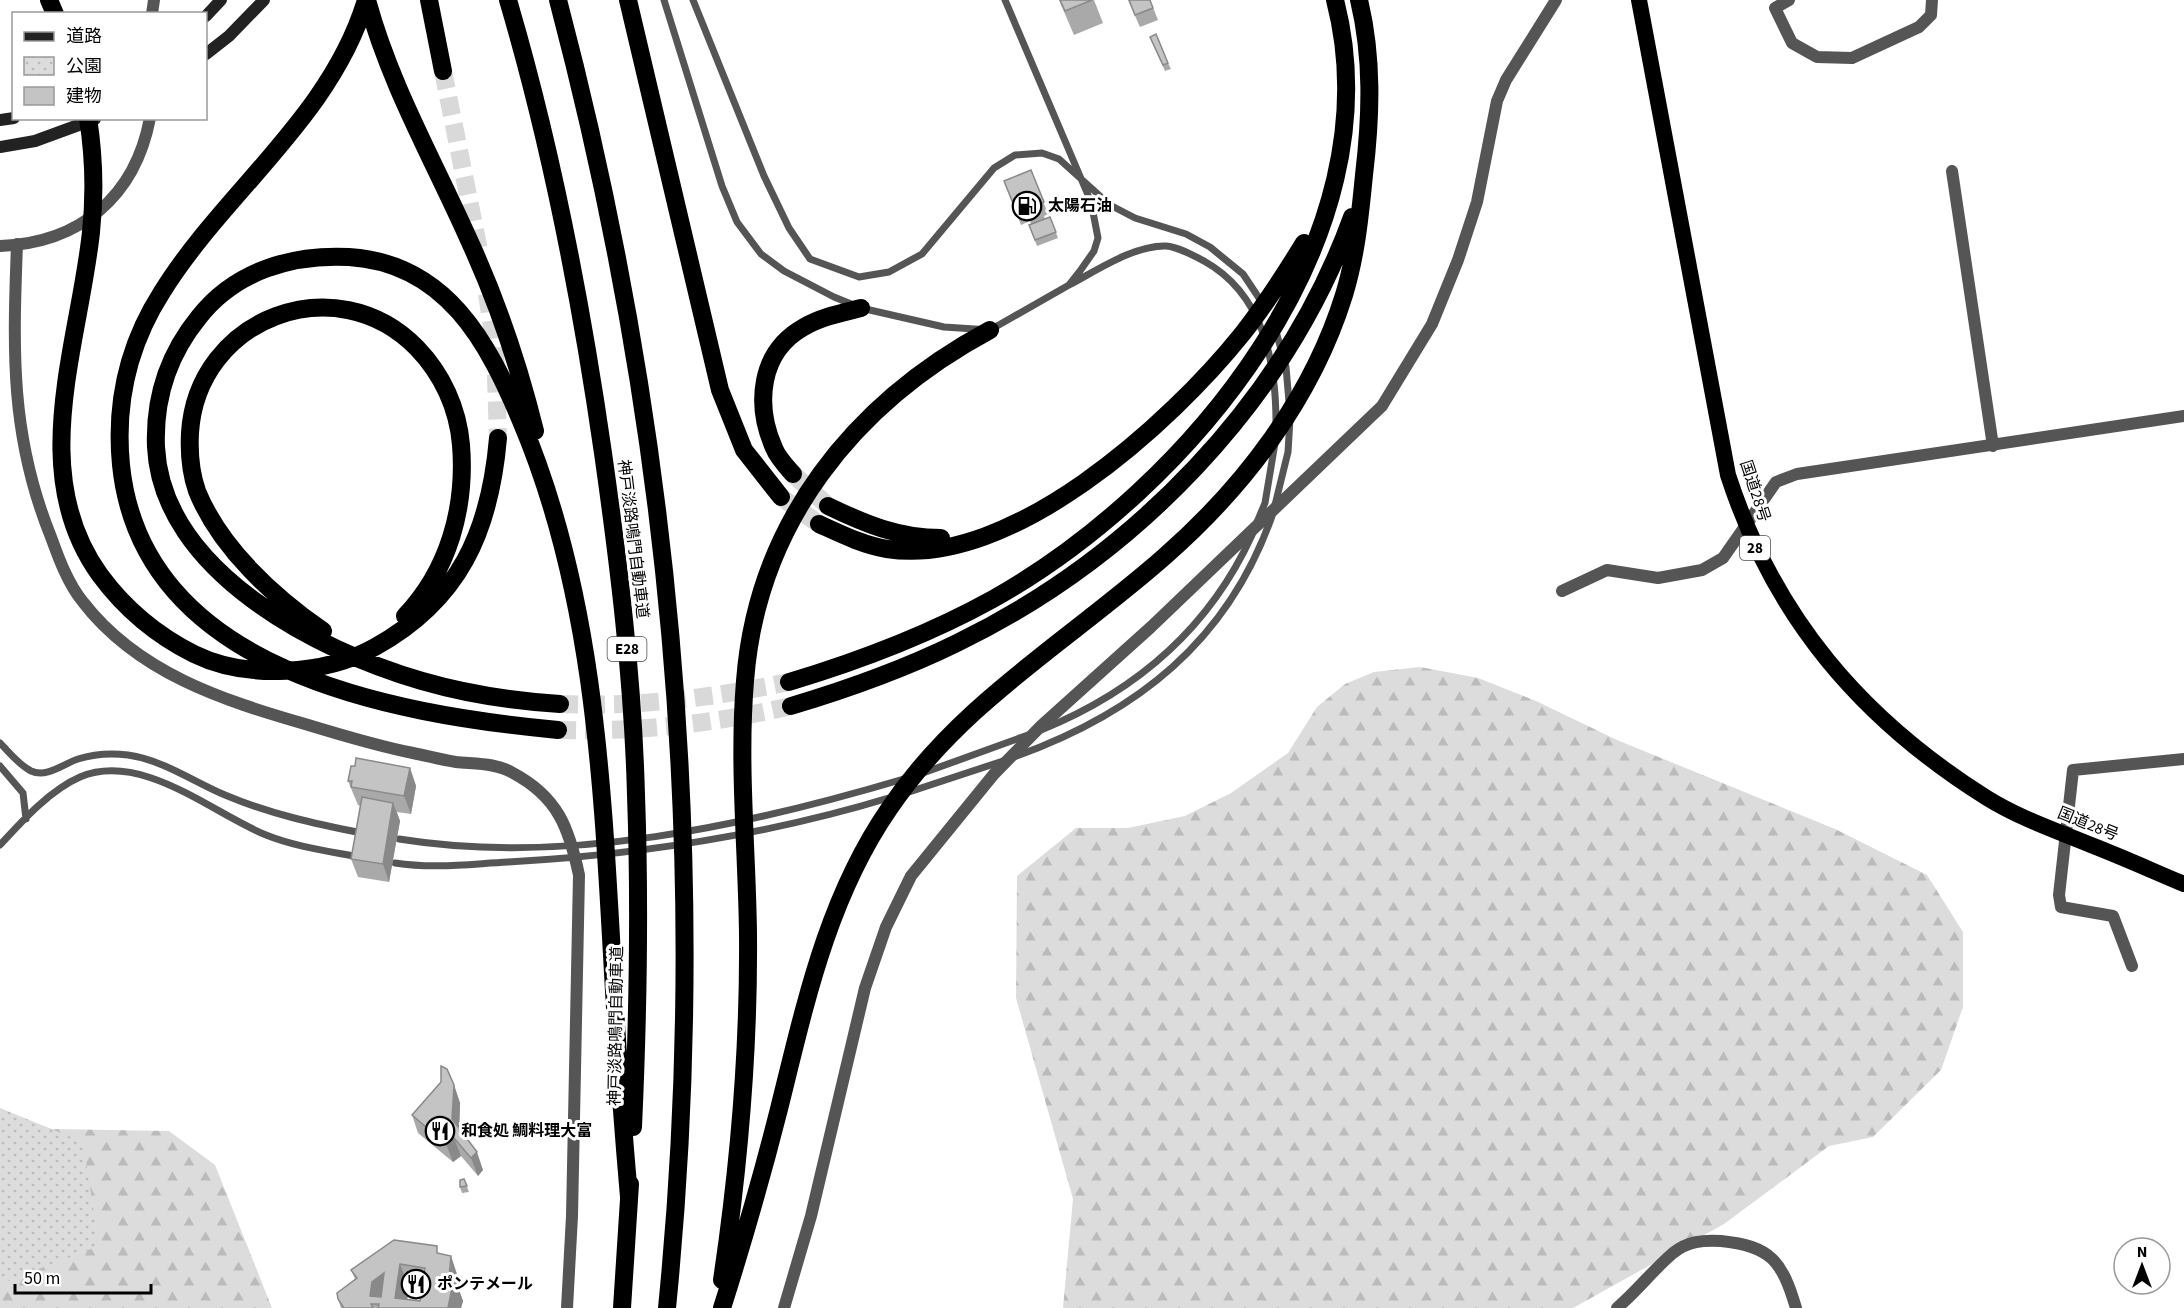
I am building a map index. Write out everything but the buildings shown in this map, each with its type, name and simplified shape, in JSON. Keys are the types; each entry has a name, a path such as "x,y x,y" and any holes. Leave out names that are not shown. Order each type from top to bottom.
{"highway":[{"path":"367,0 392,74 484,274 528,402 567,556 582,637 605,831 629,1197"},
{"path":"367,0 350,42 317,96 176,271 147,317 132,352 122,395 120,449 128,502 137,529 150,555 184,602 205,622 259,656 324,685 396,705 479,721 558,730"},
{"path":"429,0 444,71"},
{"name":"神戸淡路鳴門自動車道","path":"508,0 546,139 574,272 612,515 628,660 636,794 637,934 629,1197 622,1308"},
{"name":"神戸淡路鳴門自動車道","path":"558,0 591,129 621,270 648,434 674,654 683,794 684,929 681,1111 667,1308"},
{"path":"628,0 720,390 744,450 781,497"},
{"path":"789,682 896,646 994,598 1084,537 1164,467 1233,390 1259,351 1306,260 1333,185 1345,106 1342,39 1335,0"},
{"path":"720,1308 754,1208 821,950 840,897 889,809 946,737 1021,670 1163,558 1236,488 1267,446 1313,369 1344,296 1354,255 1364,178 1370,105 1369,70 1359,0"},
{"name":"国道28号","path":"1639,0 1728,475 1756,549 1775,585 1818,650 1865,705 1897,734 1989,799 2052,829 2184,884"},
{"path":"88,120 94,172 91,230 62,415 63,481 68,511 76,536 90,561 129,609 175,644 200,656 225,664 251,668 306,668 337,663 366,652 391,639 415,621 454,580 470,555 482,527 491,489 498,438"},
{"path":"791,705 851,688 958,643 1052,587 1140,521 1217,444 1252,403 1289,348 1343,243 1364,178"},
{"path":"819,524 861,543 888,549 918,549 972,541 1028,518 1056,502 1126,450 1159,422 1218,362 1243,333 1290,266 1316,222 1333,185"},
{"path":"552,501 517,411 478,334 448,299 406,272 357,258 301,258 276,264 251,274 227,290 205,309 174,354 158,404 156,457 170,501 196,546 240,589 299,629 381,667 457,690 494,697 560,704"},
{"path":"306,668 351,653 380,637 416,605 440,568 456,518 461,488 460,432 443,381 427,359 409,340 387,324 366,315 320,307 296,309 272,316 234,340 214,364 195,399 189,445 197,490 223,535 271,589 341,644 381,667"},
{"path":"793,474 774,450 763,417 764,384 770,360 786,341 803,327 833,315 861,308"},
{"path":"720,1308 745,1058 748,936 743,723 745,680 753,627 764,584 789,526 804,499 820,474 855,430 890,396 922,371 990,330"},
{"path":"828,506 879,529 926,538 975,535 1028,518"}],"main road":[{"path":"207,15 221,0"},
{"path":"207,53 229,36 264,0"},
{"path":"0,147 35,141 91,120"}],"street":[{"path":"784,1308 811,1216 865,988 886,927 911,876 994,774 1041,726 1151,627 1382,406 1432,324 1458,260 1477,202 1497,101 1506,80 1556,0"},
{"path":"1790,0 1775,8 1792,42 1817,57 1852,58 1919,27 1931,15 1932,0"},
{"path":"0,246 54,237 70,230 113,200 132,174 145,146 150,120"},
{"path":"1953,171 1993,446"},
{"path":"17,244 15,366 23,450 40,512 62,565 81,601 113,636 153,666 187,684 274,716 408,752 512,771 535,788 560,815 570,835 579,875 572,1216 567,1308"},
{"path":"1562,591 1607,570 1658,578 1702,570 1723,558 1776,482 1797,474 2184,416"},
{"path":"2132,966 2113,916 2061,907 2059,895 2073,770 2184,759"},
{"path":"1617,1308 1674,1252 1695,1241 1749,1244 1770,1257 1786,1276 1796,1308"}],"lane":[{"path":"399,839 456,847 503,849 593,843 688,830 750,818 884,785 948,766 1061,722 1119,691 1155,663 1200,620 1236,569 1265,503 1274,462 1276,385 1269,348 1255,313 1236,284 1210,264 1187,252 1165,246 1128,254 990,330 944,327 861,308 834,297 784,271 761,254 737,222 722,186 664,0"},
{"path":"395,863 437,868 595,856 714,840 883,800 965,774 1067,734 1136,697 1168,673 1201,641 1245,579 1259,551 1273,512 1288,452 1290,420 1286,367 1272,319 1243,274 1219,253 1186,234 1136,218 1110,205 1059,159 1042,153 1016,155 994,168 922,255 889,272 859,277 810,259 789,228 764,176 693,0"},
{"path":"1005,0 1096,219 1098,238 1094,251 1069,285"},
{"path":"0,743 25,767 36,772 50,771 90,756 128,755 153,762 225,795 267,810 315,824 363,833"},
{"path":"0,766 23,793 26,819"},
{"path":"0,845 61,788 80,777 102,772 126,772 164,783 282,841 359,857"}],"green space":[{"path":"1420,667 1478,678 1536,701 1617,740 1835,829 1927,875 1963,932 1963,1007 1941,1070 1873,1137 1829,1146 1724,1224 1573,1308 1063,1308 1073,1199 1016,998 1017,876 1076,828 1128,828 1185,816 1231,793 1288,753 1317,707 1345,684 1374,672"},
{"path":"0,1108 83,1142 99,1246 0,1284"},
{"path":"0,1114 52,1129 169,1131 215,1165 272,1308 0,1308"}],"tunnel":[{"path":"443,71 480,255"},
{"path":"487,294 495,347 498,438"},
{"path":"793,474 828,506"},
{"path":"781,497 819,524"},
{"path":"560,704 647,703 732,693 789,682"},
{"path":"558,730 618,730 676,726 733,718 791,706"}],"place":[{"name":"太陽石油","path":"1027,206"},
{"name":"和食処 鯛料理大富","path":"440,1131"},
{"name":"ポンテメール","path":"416,1284"}]}
